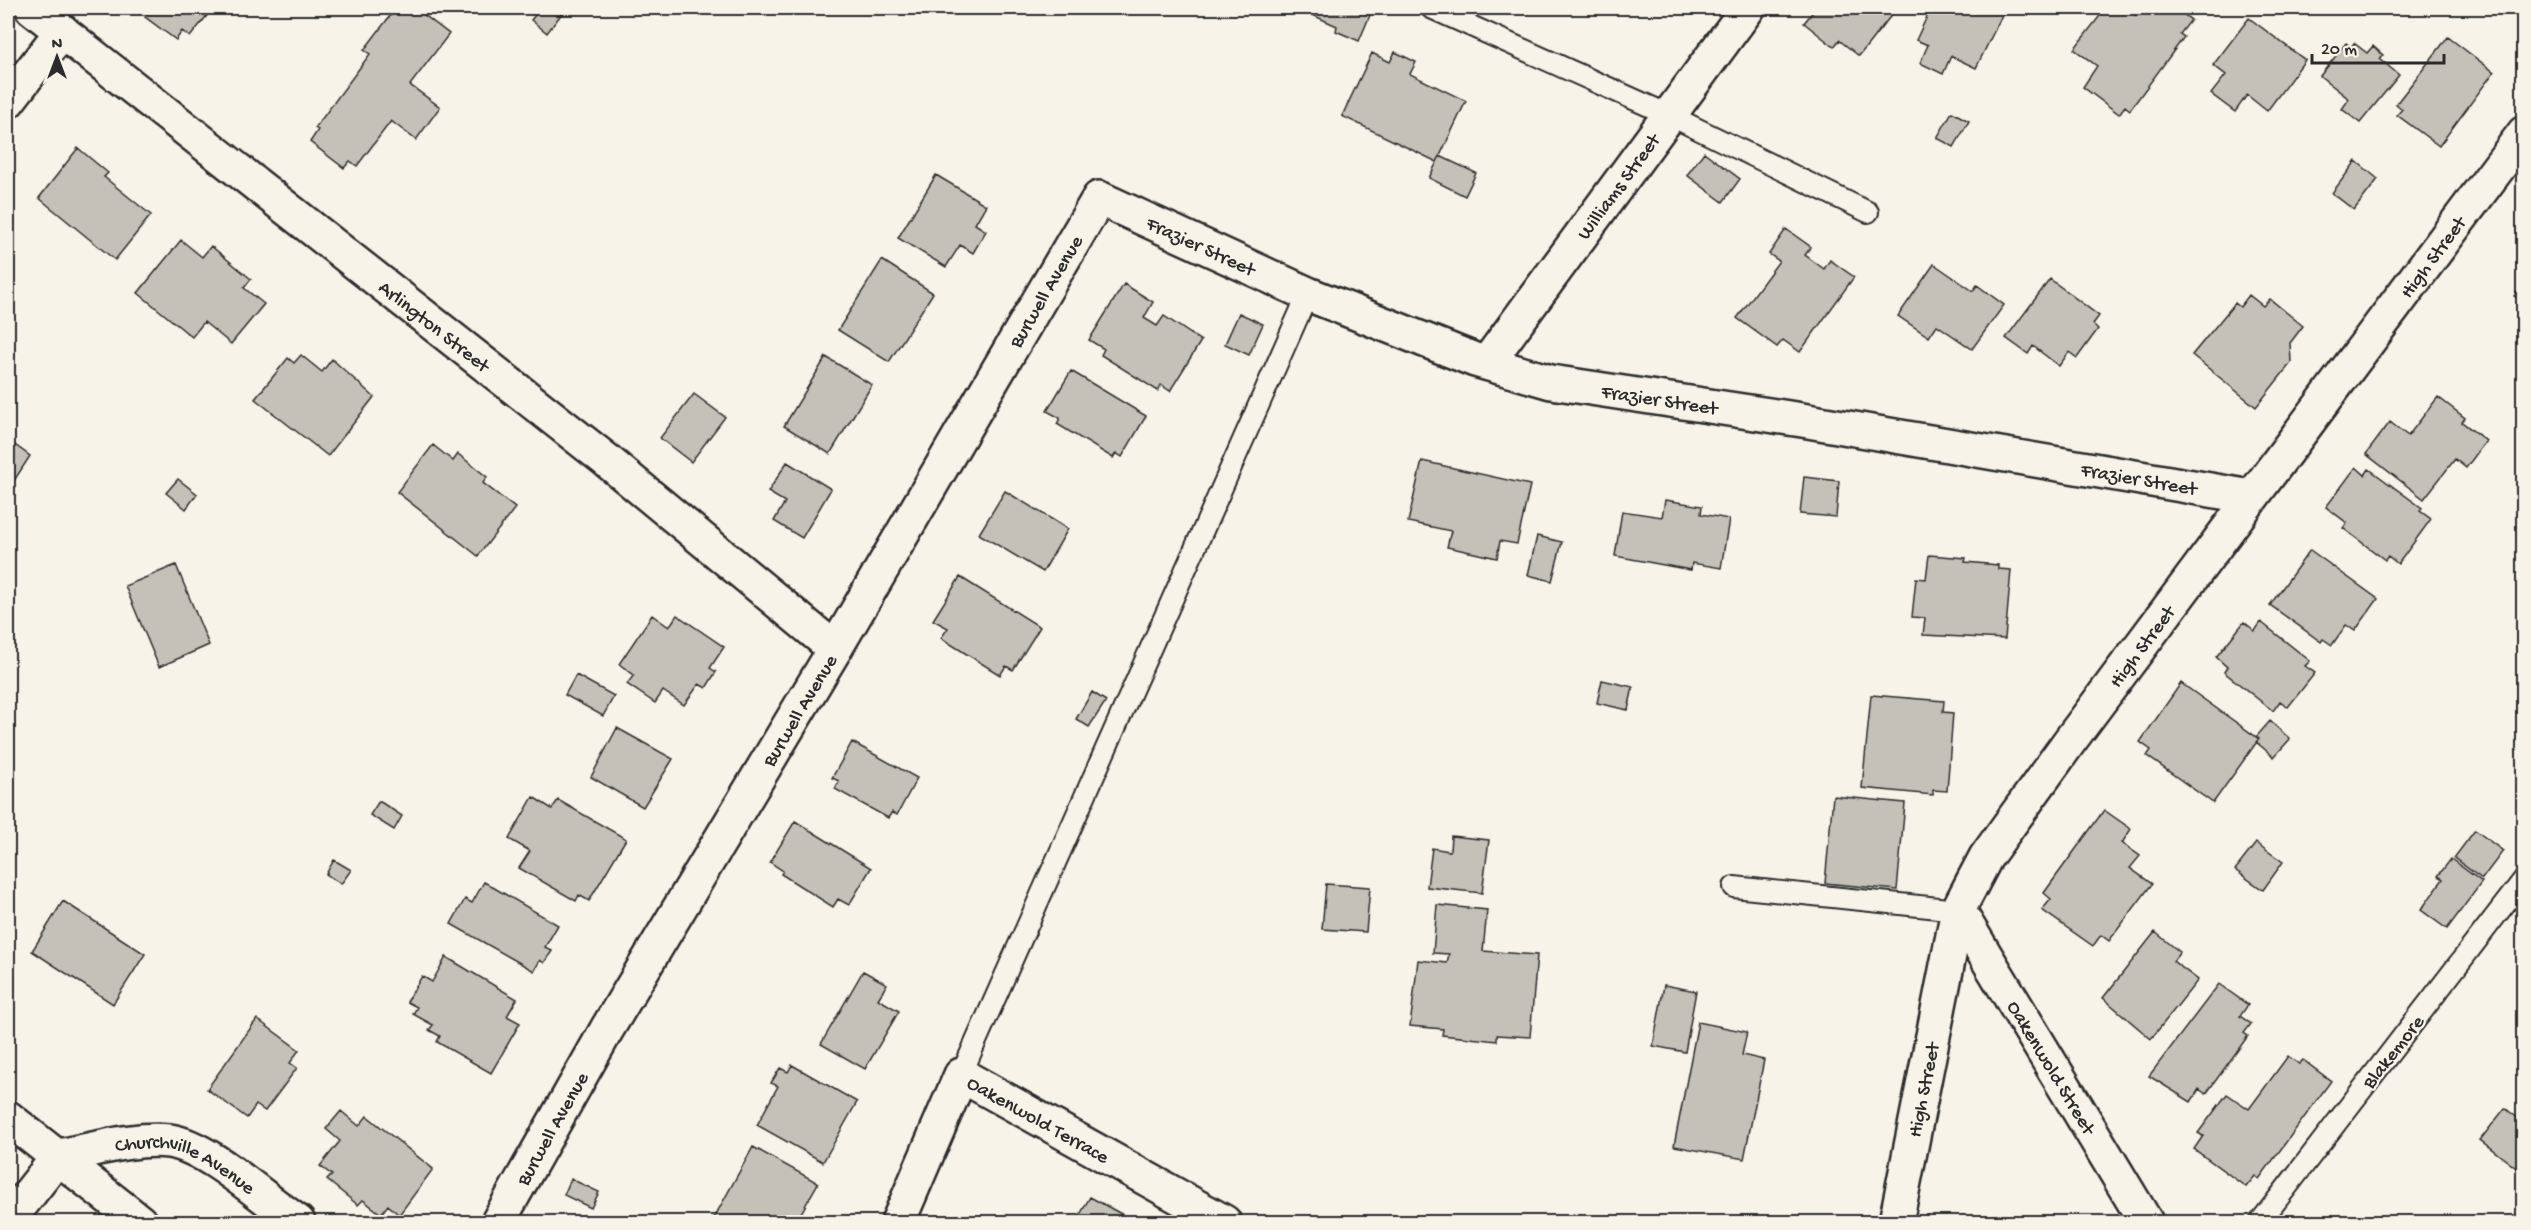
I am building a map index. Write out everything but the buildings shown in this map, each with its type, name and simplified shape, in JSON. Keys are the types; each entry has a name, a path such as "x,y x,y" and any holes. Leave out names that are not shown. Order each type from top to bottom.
{"street":[{"name":"Arlington Street","path":"32,8 605,459 835,649"},
{"name":"Williams Street","path":"1487,363 1748,8"},
{"path":"8,101 62,31"},
{"name":"High Street","path":"1896,1222 1958,910 1986,857 2523,133"},
{"name":"Burwell Avenue","path":"498,1222 607,1029 835,649 1099,198"},
{"name":"Frazier Street","path":"1099,198 1308,294 1487,363 1551,382 1802,420 2251,497"},
{"name":"Oakenwold Street","path":"1958,910 2146,1222"},
{"name":"Oakenwold Terrace","path":"898,1222 961,1075 1224,1222"},
{"name":"Churchville Avenue","path":"8,1118 141,1222"},
{"name":"Churchville Avenue","path":"59,1156 142,1142 169,1142 187,1146 196,1149 298,1222"},
{"path":"8,1221 59,1156"}],"lane":[{"path":"1431,8 1669,115 1868,212"},
{"path":"961,1075 1308,294"},
{"name":"Blakemore","path":"2260,1222 2523,879"},
{"path":"1734,888 1958,910"}]}
